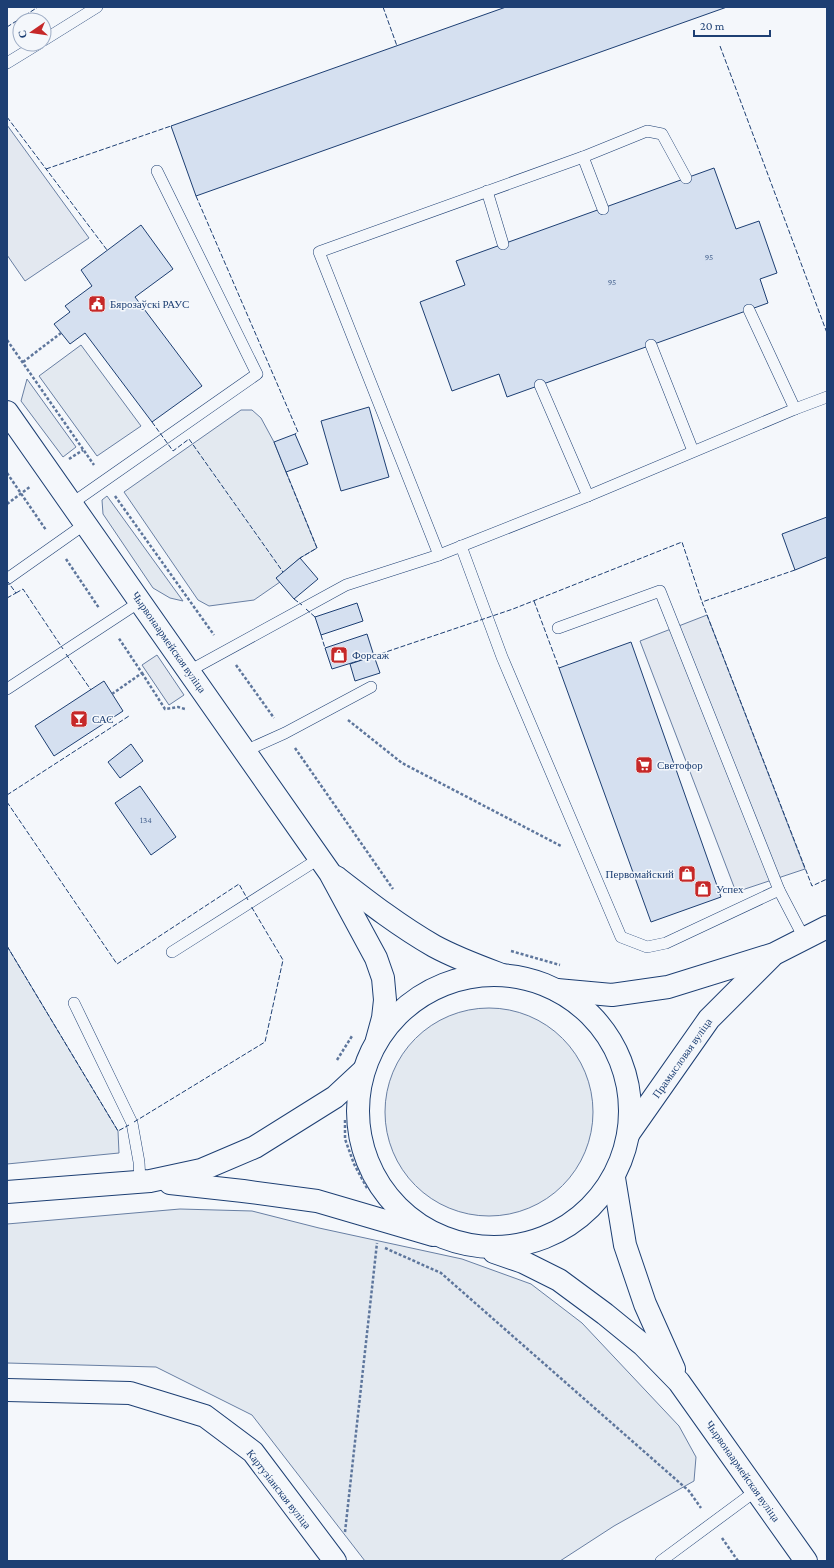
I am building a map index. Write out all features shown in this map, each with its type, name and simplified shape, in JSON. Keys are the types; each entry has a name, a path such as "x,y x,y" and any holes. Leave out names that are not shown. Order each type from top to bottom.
{"main road":[{"name":"Чырвонаармейская вуліца","path":"7,412 325,866 376,958 383,978 385,1000 383,1018 377,1040"},
{"name":"Чырвонаармейская вуліца","path":"325,866 381,912 434,946 462,960 502,975"},
{"name":"Прамысловая вуліца","path":"556,990 612,995 668,987 774,954 827,927"},
{"name":"Прамысловая вуліца","path":"629,1133 709,1018 774,954"},
{"path":"145,1182 243,1190 317,1201 433,1235 483,1248 510,1248 535,1242 581,1218 614,1178 629,1133 629,1090 615,1049 590,1015 556,990 530,979 502,975 465,978 430,990 400,1011 377,1040 363,1070 357,1118 368,1165 394,1206 433,1235"},
{"path":"7,1192 145,1182 201,1170 255,1147 335,1097 363,1070"},
{"name":"Чырвонаармейская вуліца","path":"614,1178 625,1245 645,1304 679,1382"},
{"name":"Чырвонаармейская вуліца","path":"483,1248 523,1262 559,1280 605,1314 643,1345 679,1382 806,1561"},
{"name":"Картузіанская вуліца","path":"7,1390 130,1393 205,1416 253,1452 335,1561"}],"lane":[{"path":"52,35 97,7"},
{"path":"7,63 25,52"},
{"path":"439,555 319,252 583,157 647,131 662,134 686,178"},
{"path":"583,157 603,209"},
{"path":"72,504 257,374 156,171"},
{"path":"487,191 503,244"},
{"path":"749,310 795,410"},
{"path":"651,345 693,451"},
{"path":"540,385 588,496"},
{"path":"189,671 346,585 439,555 588,496 693,451 827,397"},
{"path":"7,579 85,524"},
{"path":"460,546 502,657 621,937 647,947 666,943 778,890"},
{"path":"558,628 660,591 778,890 804,938"},
{"path":"7,689 109,623 140,601"},
{"path":"245,751 285,733 371,687"},
{"path":"172,952 325,866"},
{"path":"74,1004 132,1123 139,1162 145,1182"},
{"path":"661,1561 757,1490"}],"path":[{"path":"23,362 61,333"},
{"path":"7,340 225,651 285,733 396,893"},
{"path":"7,473 109,623 165,709 178,707 186,710"},
{"path":"7,504 21,493"},
{"path":"112,694 142,673"},
{"path":"333,708 402,763 588,860"},
{"path":"508,950 566,966"},
{"path":"344,1537 377,1244 441,1273 689,1490 738,1561"}],"shaded area":[{"path":"7,125 89,238 25,281 7,255"},
{"path":"81,345 141,426 97,456 39,376"},
{"path":"27,379 76,447 63,457 21,401"},
{"path":"241,410 252,410 261,418 274,442 317,548 300,558 277,578 280,582 254,600 209,606 198,600 124,492"},
{"path":"107,496 183,601 170,598 153,588 103,514 102,500"},
{"path":"707,615 805,869 736,892 640,641"},
{"path":"157,655 184,695 169,705 142,665"},
{"path":"7,946 118,1131 119,1153 7,1164"},
{"path":"479,1008 499,1008 529,1015 547,1025 563,1038 576,1054 586,1072 593,1102 593,1122 586,1152 576,1170 563,1186 547,1199 529,1209 499,1216 479,1216 449,1209 423,1193 408,1178 392,1152 385,1122 385,1102 392,1072 408,1046 423,1031 449,1015"},
{"path":"180,1209 252,1211 319,1228 462,1259 531,1284 582,1323 679,1426 696,1457 694,1481 614,1526 560,1561 365,1561 252,1415 156,1367 7,1363 7,1224"}],"building":[{"path":"506,7 727,7 196,196 171,126"},
{"path":"714,168 736,229 759,221 777,273 760,279 768,303 507,397 499,374 452,391 420,302 465,285 456,261"},
{"path":"141,225 173,269 135,297 202,386 152,422 85,333 70,344 54,324 70,312 65,306 92,286 81,270"},
{"path":"369,407 389,477 341,491 321,421"},
{"path":"295,434 308,464 286,472 274,442"},
{"path":"827,517 827,557 795,570 782,534"},
{"path":"300,558 318,579 294,599 276,578"},
{"path":"357,603 363,621 321,635 315,617"},
{"path":"367,634 374,656 332,669 325,648"},
{"path":"631,642 721,897 651,922 559,668"},
{"path":"374,656 380,673 355,681 350,664"},
{"name":"САС","path":"104,681 123,711 54,756 35,726"},
{"path":"131,744 143,761 120,778 108,762"},
{"path":"140,786 176,837 151,855 115,803"}],"fence":[{"path":"7,27 38,7"},
{"path":"383,7 397,46"},
{"path":"720,46 827,333"},
{"path":"7,117 107,250"},
{"path":"46,169 171,126"},
{"path":"196,196 298,432 295,434"},
{"path":"152,422 173,451 189,439 283,572"},
{"path":"286,472 317,548 300,558"},
{"path":"374,656 513,609 682,542 702,602"},
{"path":"795,570 702,602 812,886 827,879"},
{"path":"7,598 16,593 8,582"},
{"path":"16,593 23,589 63,649"},
{"path":"294,599 302,605"},
{"path":"534,601 559,668"},
{"path":"306,609 315,617"},
{"path":"321,635 325,648"},
{"path":"66,654 91,690"},
{"path":"7,795 129,716"},
{"path":"7,802 117,964 239,884 248,900"},
{"path":"134,1122 265,1042 283,960 251,906"},
{"path":"7,946 118,1131 129,1125"}],"place":[{"name":"Бярозаўскі РАУС","path":"97,304"},
{"name":"Форсаж","path":"339,655"},
{"name":"САС","path":"79,719"},
{"name":"Светофор","path":"644,765"},
{"name":"Первомайский","path":"687,874"},
{"name":"Успех","path":"703,889"}]}
